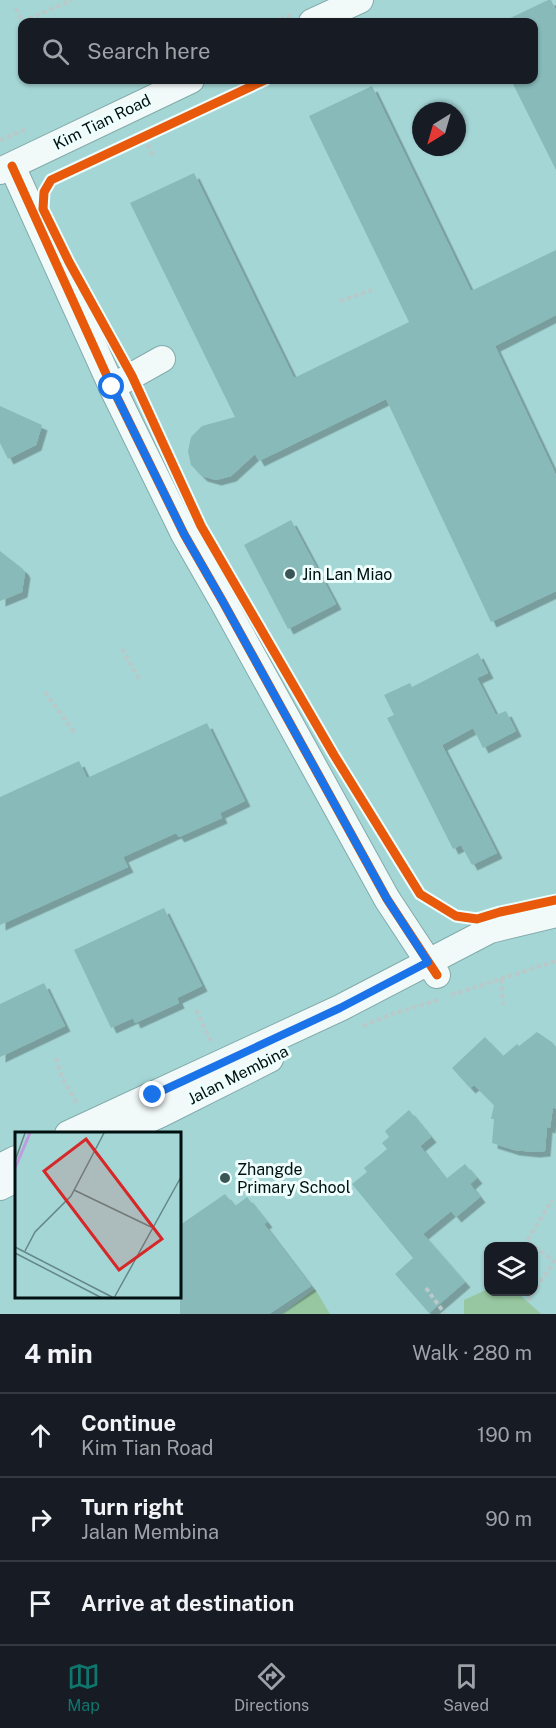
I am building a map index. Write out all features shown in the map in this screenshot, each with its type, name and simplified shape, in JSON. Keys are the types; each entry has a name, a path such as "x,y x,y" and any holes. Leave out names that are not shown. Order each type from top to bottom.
{"street":[{"path":"321,18 360,0"},
{"name":"Kim Tian Road","path":"183,84 6,168 184,534 387,899 432,969"},
{"path":"112,387 162,359"},
{"name":"Jalan Membina","path":"432,969 490,930 556,914"},
{"name":"Jalan Membina","path":"120,1132 157,1105 340,1008 496,944 556,930"},
{"name":"Jalan Membina","path":"74,1132 157,1105"}],"path":[{"path":"31,18 72,0"},
{"path":"16,8 20,18"},
{"path":"134,141 154,131"},
{"path":"144,136 154,158"},
{"path":"340,301 372,290"},
{"path":"122,649 139,679"},
{"path":"45,692 75,733"},
{"path":"501,979 502,1005"},
{"path":"196,1010 209,1034"},
{"path":"56,1058 62,1078 81,1110"},
{"path":"528,1301 554,1261 526,1241 552,1200"},
{"path":"426,1288 445,1314"}],"green space":[{"path":"315,1289 330,1314 282,1314"},
{"path":"484,1291 484,1296 521,1296 541,1314 464,1314 464,1300"}],"building":[{"path":"548,0 551,0 556,10 556,170 513,84 538,84 538,18 510,18"},
{"path":"372,86 471,291 556,250 556,315 495,346 556,475 556,591 491,622 386,399 259,461 255,454 231,476 216,480 202,476 191,465 188,451 191,437 202,426 235,417 130,203 194,173 294,378 409,322 309,116"},
{"path":"0,406 42,425 36,445 8,459 0,443"},
{"name":"Jin Lan Miao","path":"291,520 336,604 288,629 244,545"},
{"path":"0,551 25,573 22,592 0,601"},
{"path":"478,653 488,673 477,678 496,715 506,711 516,731 483,748 473,728 442,745 497,853 472,865 461,845 453,849 387,718 394,715 384,695 410,683 412,687"},
{"path":"207,723 245,801 220,813 222,818 179,837 176,833 123,857 128,867 0,925 0,797 79,761 87,778"},
{"path":"164,908 202,986 177,998 179,1003 135,1023 133,1018 111,1028 74,950"},
{"path":"44,983 65,1026 0,1057 0,1004"},
{"path":"537,1032 556,1047 556,1109 553,1107 550,1128 547,1127 545,1151 514,1150 492,1143 494,1119 491,1119 494,1105 474,1085 470,1088 452,1068 485,1037 503,1056"},
{"path":"409,1110 431,1137 420,1146 446,1179 465,1164 477,1178 470,1184 480,1197 456,1217 451,1211 423,1234 465,1282 429,1313 395,1274 413,1258 352,1184 367,1172 364,1168 387,1149 382,1143 389,1137 385,1131"},
{"path":"225,1194 235,1206 247,1197 267,1222 264,1224 311,1286 269,1314 180,1314 182,1224"}],"cycle path":[{"path":"256,84 51,180 44,192 43,209 69,262 132,376 201,526 334,755 420,894 456,916 477,919 556,900"},
{"path":"12,166 112,387 184,534 387,899 437,975"}],"place":[{"name":"Jin Lan Miao","path":"290,574"},
{"name":"Zhangde Primary School","path":"225,1178"}],"route":[{"path":"112,387 184,534 387,899 428,962 340,1008 153,1095"}]}
